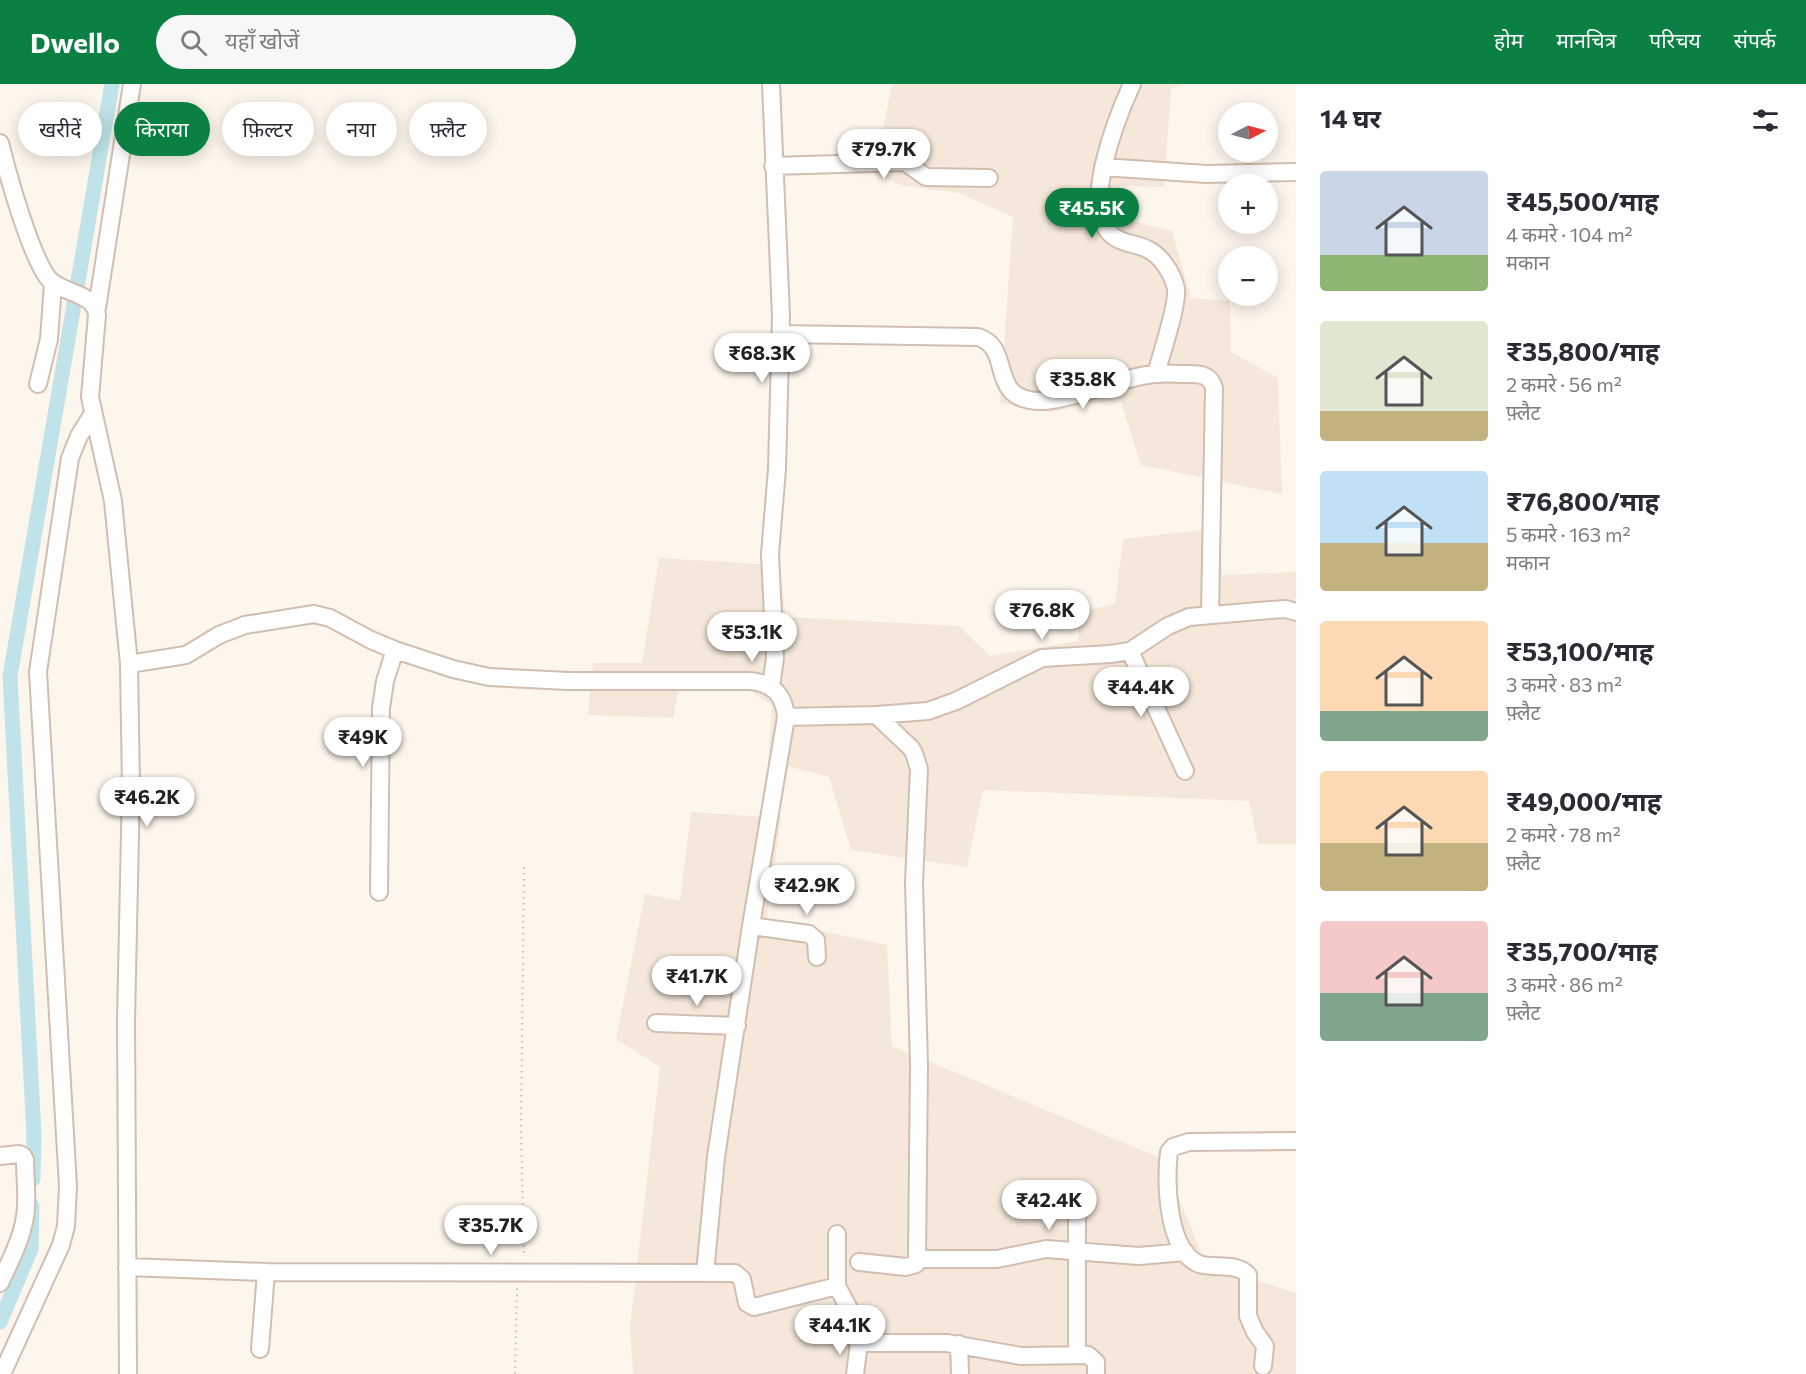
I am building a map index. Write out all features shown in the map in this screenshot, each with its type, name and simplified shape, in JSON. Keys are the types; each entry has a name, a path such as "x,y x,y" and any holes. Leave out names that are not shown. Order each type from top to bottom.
{"street":[{"path":"128,1374 126,1021 130,787 129,664 113,501 92,416 90,383 94,304 132,84"},
{"path":"771,84 781,334 777,469 770,554 775,657 771,687"},
{"path":"1132,84 1114,125 1102,167 1100,205 1104,226 1114,237 1155,254 1173,280 1176,298 1156,374"},
{"path":"0,143 15,198 40,267 57,286 94,304"},
{"path":"774,166 905,162 926,177 989,178"},
{"path":"1102,167 1206,174 1296,172"},
{"path":"38,384 49,339 57,286"},
{"path":"781,334 978,337 989,342 994,348 1008,388 1014,395 1034,401 1054,400 1156,374 1200,374 1212,381 1214,388 1210,614"},
{"path":"2,1374 61,1245 66,1226 68,1186 38,672 69,458 92,416"},
{"path":"786,717 876,715 928,711 947,705 1042,658 1130,651 1178,621 1210,614 1278,609 1296,612"},
{"path":"129,664 186,655 232,629 314,614 330,618 395,650 470,674 507,679 568,681 750,681 765,683 771,687 783,701 786,717 716,1157 705,1273"},
{"path":"379,892 381,708 385,681 395,650"},
{"path":"1130,651 1185,771"},
{"path":"859,1262 906,1267 916,1264 917,1259 919,1065 914,883 919,768 911,748 876,715"},
{"path":"751,926 809,934 816,940 817,957"},
{"path":"656,1023 737,1026"},
{"path":"1263,1366 1265,1346 1248,1316 1248,1275 1240,1269 1198,1263 1185,1252 1174,1228 1169,1208 1169,1152 1173,1147 1189,1142 1296,1141"},
{"path":"0,1156 19,1154 23,1156 26,1207 24,1223 14,1253 0,1283"},
{"path":"1077,1209 1077,1354"},
{"path":"837,1234 837,1286 853,1316 855,1338 860,1343 959,1344 1021,1356 1088,1355 1096,1362 1096,1374"},
{"path":"917,1259 997,1258 1046,1249 1139,1256 1185,1252"},
{"path":"127,1267 266,1272 735,1273 742,1279 747,1303 754,1308 837,1286"},
{"path":"260,1349 266,1272"},
{"path":"855,1374 860,1343"},
{"path":"959,1344 960,1374"}],"path":[{"path":"515,1374 521,1274 520,1126 524,867"}],"shaded area":[{"path":"892,84 1185,84 1171,88 1164,187 1119,186 1115,217 1172,231 1191,298 1218,300 1218,306 1230,306 1231,352 1278,378 1282,494 1141,465 1120,398 1053,412 1000,403 1013,217 959,193 905,186 874,175"},
{"path":"1220,528 1222,575 1296,572 1296,844 1258,844 1249,801 983,790 967,867 851,850 829,777 768,761 772,705 750,691 679,688 673,718 588,715 593,663 642,663 659,558 779,565 786,617 959,626 990,656 1078,641 1078,612 1115,604 1123,539"},
{"path":"691,812 781,818 767,919 887,945 892,1046 1163,1159 1206,1264 1296,1293 1296,1374 633,1374 630,1328 660,1067 616,1039 645,894 680,901"}],"waterway":[{"path":"33,1179 34,1135 10,676 112,84"},
{"path":"0,1322 31,1249 32,1206"}]}
